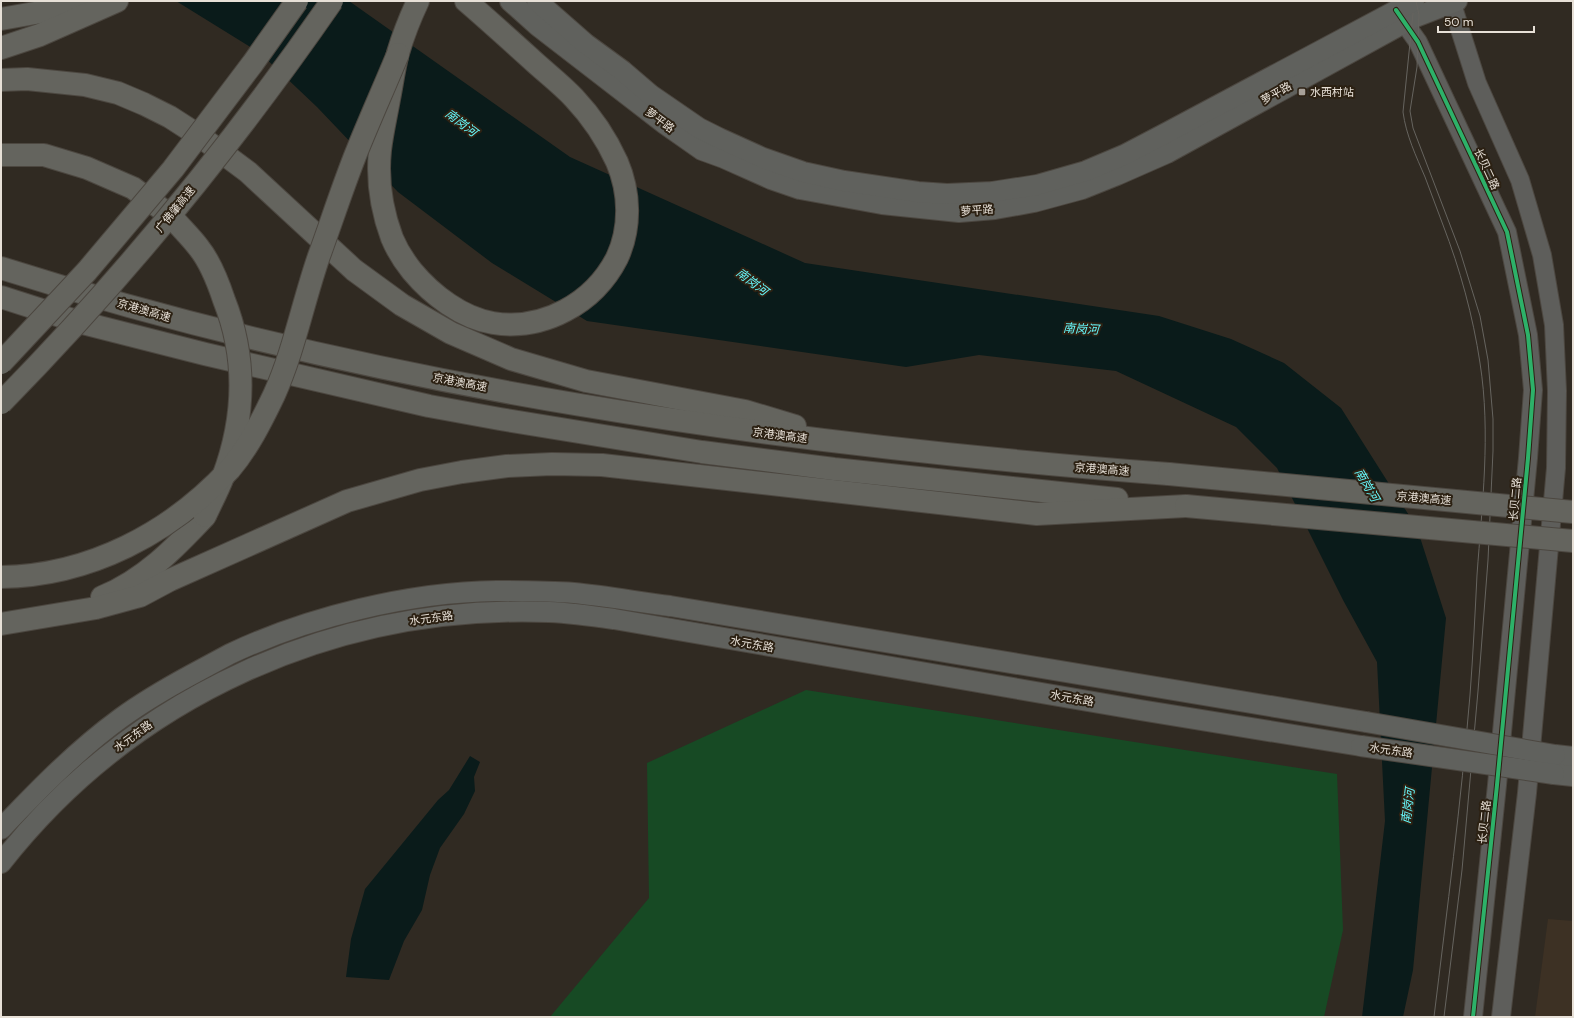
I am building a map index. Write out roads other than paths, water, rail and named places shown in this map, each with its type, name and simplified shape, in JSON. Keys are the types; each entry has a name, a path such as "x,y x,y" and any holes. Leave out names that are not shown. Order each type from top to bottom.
{"highway":[{"path":"1,19 108,1"},
{"path":"1,48 40,35 117,1"},
{"path":"1,363 87,271 173,169 253,63 297,1"},
{"name":"广佛肇高速","path":"1,403 85,315 132,261 225,148 261,101 332,1"},
{"path":"1,577 35,575 63,570 95,561 122,550 182,513 230,468 246,447 274,395 286,365 316,264 336,208 355,156 398,54 418,1"},
{"path":"398,54 380,149 379,174 385,212 393,240 404,260 420,281 435,294 470,316 492,323 514,324 540,321 568,310 588,296 611,269 620,250 624,236 627,222 627,199 624,180 617,161 592,121 574,98 466,1"},
{"path":"1,80 27,79 85,85 118,93 170,117 201,137 248,172 354,270 402,305 451,332 511,359 586,382 745,412 856,444"},
{"path":"1,155 44,155 87,168 133,188 171,216 200,249 216,276 230,316 239,353 241,391 236,434 223,478 205,516 172,551 152,568 107,595 53,616"},
{"name":"京港澳高速","path":"1,268 171,317 319,354 501,391 616,411 757,432 1061,466 1169,474 1573,512"},
{"path":"1,297 79,322 205,354 429,406 546,428 702,452 834,469 1186,506 1573,541"},
{"path":"1,624 96,608 140,596 170,580 348,500 420,480 462,472 508,466 552,464 602,465 1037,514 1186,506"}],"main road":[{"name":"萝平路","path":"510,1 538,26 665,124 702,150 771,179 800,189 882,204 959,212 995,209 1034,202 1082,189 1117,175 1167,153 1396,11 1419,15 1453,2"},
{"name":"萝平路","path":"537,1 586,44 623,71 651,95 699,128 719,138 763,158 803,172 844,181 918,192 947,194 992,192 1037,185 1086,171 1124,155 1414,1"},
{"name":"水元东路","path":"1,829 44,784 84,747 122,717 167,688 230,654 289,631 357,610 405,600 454,593 496,591 574,593 670,606 1366,722 1564,765"},
{"name":"水元东路","path":"1,863 39,818 101,760 163,715 203,691 249,669 291,652 330,639 410,621 460,615 506,612 550,612 614,619 1140,710 1360,746 1564,765"}],"street":[{"path":"1453,2 1460,33 1477,83 1520,180 1542,256 1554,326 1557,377 1556,468 1526,793 1501,1017"},
{"name":"长贝二路","path":"1396,11 1412,32 1421,49 1506,232 1528,335 1533,390 1499,770 1473,1017"}],"water":[{"name":"南岗河","path":"176,1 349,1 570,157 805,263 1159,316 1231,339 1284,363 1341,408 1417,528 1446,618 1413,970 1403,1017 1362,1017 1385,821 1377,662 1343,600 1277,468 1236,427 1116,371 979,355 906,367 587,321 492,263 398,192 317,107 260,53"},
{"path":"470,756 480,762 474,777 475,791 464,814 440,848 430,875 422,910 404,941 389,980 346,977 351,939 365,889 438,800 449,790"}],"tram line":[{"path":"1416,1 1419,15 1417,67 1410,111 1413,128 1460,251 1480,316 1488,360 1493,419 1488,560 1478,691 1462,870 1444,1017"},
{"path":"1413,13 1403,112 1404,121 1449,242 1465,293 1474,328 1480,363 1485,416 1483,496 1470,695 1458,816 1434,1017"}],"place":[{"name":"水西村站","path":"1302,92"}]}
